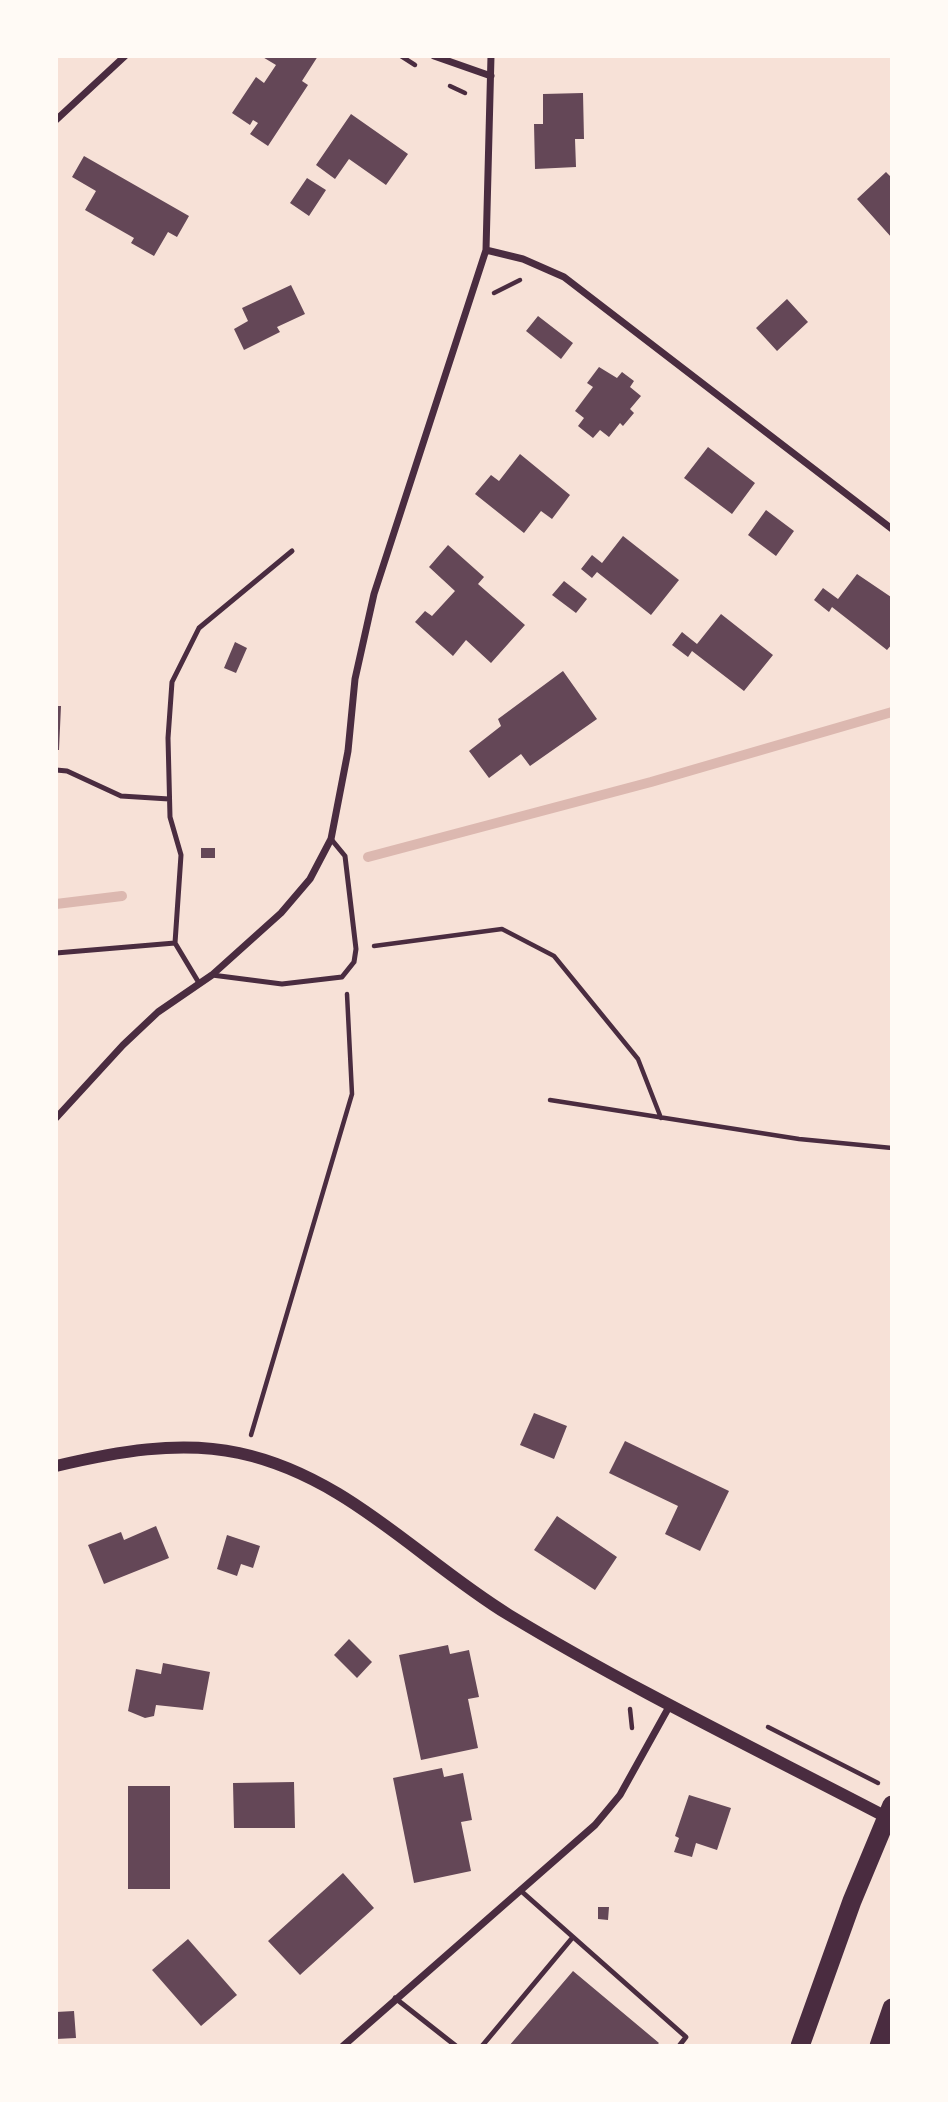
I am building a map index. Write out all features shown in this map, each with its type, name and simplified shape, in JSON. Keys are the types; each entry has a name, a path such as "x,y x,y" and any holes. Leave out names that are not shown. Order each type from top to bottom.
{"highway":[{"path":"800,2046 852,1901 892,1805"},
{"path":"879,2046 892,2008"}],"street":[{"path":"56,120 125,56"},
{"path":"434,56 491,76"},
{"path":"56,1118 123,1045 158,1012 212,975 281,913 310,879 331,839 348,751 355,679 374,594 486,250 491,56"},
{"path":"486,250 523,259 564,277 892,529"},
{"path":"56,1466 157,1449 203,1448 240,1453 282,1466 362,1507 508,1614 629,1682 892,1820"},
{"path":"343,2046 595,1825 646,1751 671,1704"}],"lane":[{"path":"199,983 175,943 181,855 170,817 169,799 172,682 199,628 292,551"},
{"path":"56,770 67,771 121,796 169,799"},
{"path":"212,975 282,984 342,977 354,962 356,949 345,856 331,839"},
{"path":"56,953 175,943"},
{"path":"520,1890 686,2036 679,2046"},
{"path":"482,2046 573,1937"},
{"path":"395,1998 456,2046"}],"path":[{"path":"356,949 502,929 554,956 638,1059 661,1118"},
{"path":"251,1436 352,1094 349,999 342,977"},
{"path":"550,1100 799,1139 892,1148"},
{"path":"629,1682 621,1696 631,1709 632,1732"},
{"path":"825,1755 881,1784"}],"building":[{"path":"261,56 318,56 302,81 308,85 268,146 250,134 258,123 253,120 250,125 232,113 256,77 264,83 276,65"},
{"path":"583,93 584,139 575,139 576,167 535,169 534,124 543,124 543,94"},
{"path":"351,114 408,154 386,185 349,159 335,179 316,165"},
{"path":"84,156 189,216 177,237 168,232 154,256 131,243 134,238 85,210 96,191 72,177"},
{"path":"886,172 892,178 892,238 857,199"},
{"path":"307,178 326,190 309,216 290,203"},
{"path":"291,285 305,314 277,327 280,332 244,350 234,329 248,321 242,308"},
{"path":"787,299 808,322 777,351 756,328"},
{"path":"538,316 573,343 561,359 526,331"},
{"path":"599,367 617,378 622,372 634,381 630,387 641,396 630,409 634,413 623,426 620,423 609,437 600,430 593,438 578,426 584,418 575,411 593,387 587,383"},
{"path":"708,447 755,483 732,514 684,478"},
{"path":"520,454 570,495 552,519 541,511 524,533 475,494 491,475 499,481"},
{"path":"766,510 794,531 776,556 748,535"},
{"path":"623,536 679,580 651,615 597,572 592,578 581,569 592,555 602,563"},
{"path":"448,545 484,577 478,584 525,625 491,663 466,640 453,656 415,622 425,611 432,616 455,591 429,567"},
{"path":"857,574 891,597 892,644 887,650 832,607 829,612 814,600 823,588 838,599"},
{"path":"564,581 587,599 576,613 552,595"},
{"path":"721,614 773,655 744,691 692,651 688,657 672,645 682,632 697,644"},
{"path":"235,642 247,648 236,673 224,668"},
{"path":"563,671 597,719 530,766 521,754 489,778 469,751 501,726 498,719"},
{"path":"56,706 61,706 59,750 56,750"},
{"path":"201,848 215,848 215,858 201,858"},
{"path":"534,1413 567,1426 554,1459 520,1445"},
{"path":"625,1441 729,1491 700,1551 665,1534 678,1506 609,1473"},
{"path":"557,1516 617,1557 595,1590 534,1550"},
{"path":"156,1526 169,1558 104,1584 88,1545 121,1532 124,1540"},
{"path":"227,1535 260,1546 253,1568 241,1564 237,1576 217,1569"},
{"path":"349,1639 372,1662 357,1678 334,1655"},
{"path":"448,1645 450,1654 469,1650 479,1697 468,1699 478,1748 421,1760 399,1655"},
{"path":"163,1663 210,1672 203,1710 156,1705 154,1716 145,1718 128,1711 136,1669 161,1674"},
{"path":"442,1768 444,1777 463,1773 472,1820 461,1822 471,1871 414,1883 393,1778"},
{"path":"294,1782 295,1828 234,1828 233,1783"},
{"path":"128,1786 170,1786 170,1889 128,1889"},
{"path":"689,1795 731,1808 717,1850 696,1843 692,1857 674,1852 679,1838 675,1836"},
{"path":"343,1873 374,1908 300,1975 268,1941"},
{"path":"598,1907 609,1907 608,1920 598,1919"},
{"path":"188,1939 237,1995 201,2026 152,1970"},
{"path":"573,1971 659,2043 656,2046 509,2046"},
{"path":"74,2011 76,2038 56,2039 56,2012"}],"waterway":[{"path":"368,857 651,782 892,712"},
{"path":"56,904 122,896"}]}
